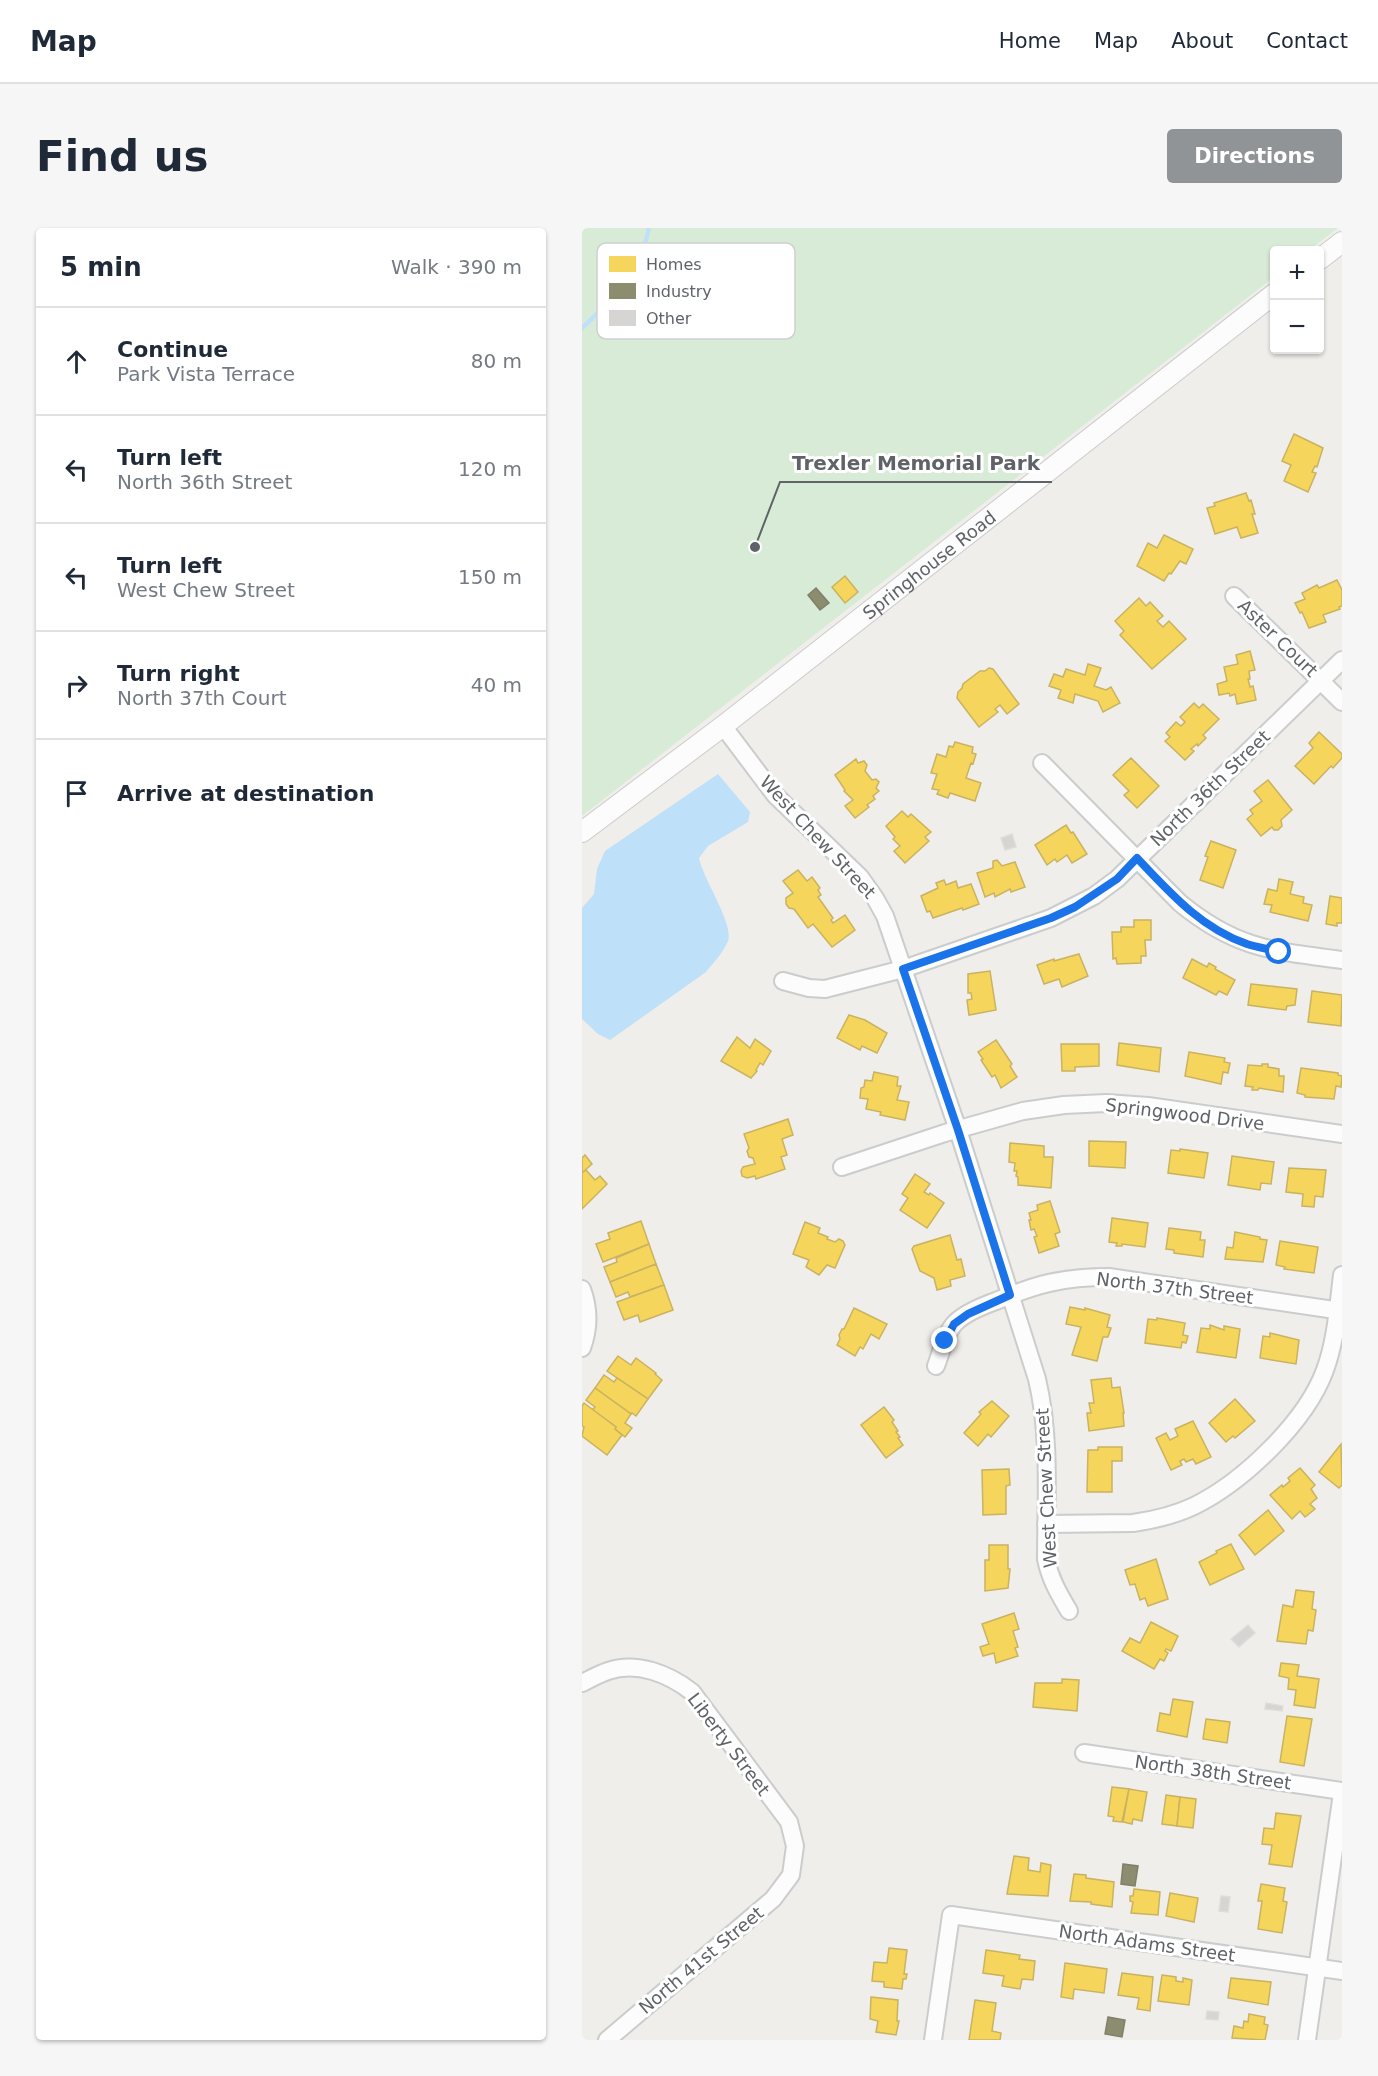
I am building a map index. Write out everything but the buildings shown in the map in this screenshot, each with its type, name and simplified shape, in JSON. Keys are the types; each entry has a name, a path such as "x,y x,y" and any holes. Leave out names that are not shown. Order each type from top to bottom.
{"street":[{"path":"1324,256 1342,242"},
{"name":"Springhouse Road","path":"582,832 723,726 1270,298"},
{"name":"Aster Court","path":"1234,596 1342,702"},
{"name":"North 36th Street","path":"783,981 809,988 825,989 903,969 1051,918 1075,907 1117,879 1342,660"},
{"name":"West Chew Street","path":"723,726 775,795 860,877 885,916 958,1130 1037,1379 1046,1435 1046,1559 1055,1588 1069,1611"},
{"path":"1042,763 1180,903 1201,920 1247,944 1279,952 1342,960"},
{"name":"Springwood Drive","path":"842,1167 1023,1111 1064,1105 1106,1103 1148,1106 1342,1134"},
{"path":"1046,1524 1133,1523 1156,1518 1192,1507 1233,1482 1287,1432 1311,1399 1325,1370 1332,1346 1340,1310 1342,1275"},
{"name":"North 37th Street","path":"936,1366 954,1324 968,1314 1010,1295 1056,1280 1108,1276 1340,1310"},
{"path":"582,1289 588,1312 587,1329 582,1348"},
{"name":"Liberty Street","path":"582,1683 609,1670 633,1668 669,1676 692,1692 789,1822 795,1846 791,1875"},
{"name":"North 38th Street","path":"1084,1753 1342,1792"},
{"path":"1307,2040 1342,1792"},
{"name":"North 41st Street","path":"607,2040 773,1899 791,1875"},
{"name":"North Adams Street","path":"933,2040 951,1915 1342,1971"}],"green space":[{"path":"582,228 1338,228 1314,246 1270,246 1270,280 582,816"}],"water":[{"path":"718,774 750,812 748,822 708,846 699,858 727,924 728,941 706,972 610,1040 598,1034 582,1019 582,908 594,894 597,869 605,851"}],"waterway":[{"path":"645,243 649,228"},
{"path":"582,328 597,314"}],"place":[{"name":"Trexler Memorial Park","path":"755,547"}],"route":[{"path":"945,1341 954,1324 968,1314 1010,1295 958,1130 903,969 1051,918 1075,907 1117,879 1137,858 1180,903 1201,920 1247,944 1279,952"}]}
